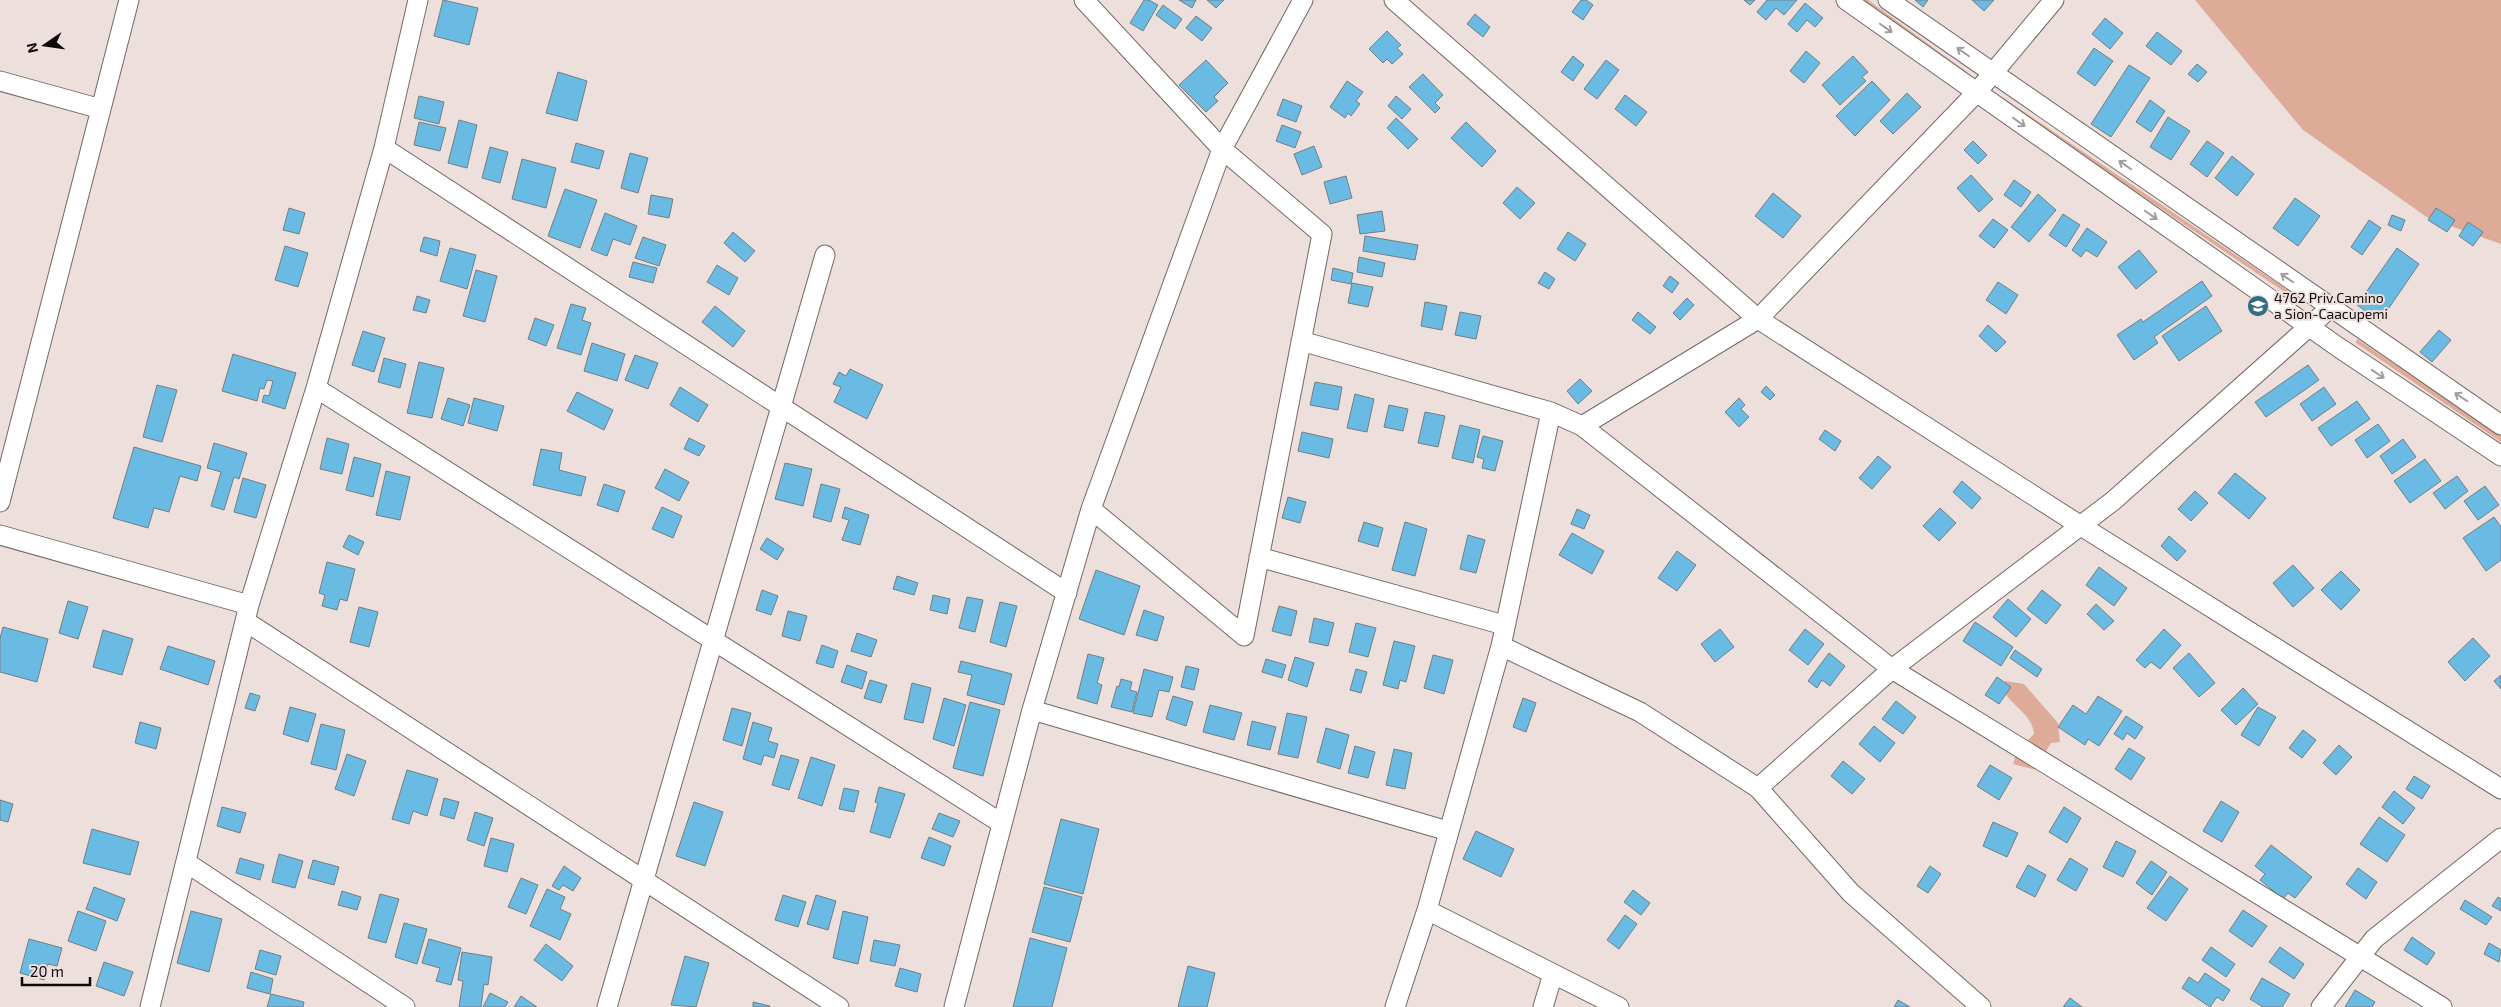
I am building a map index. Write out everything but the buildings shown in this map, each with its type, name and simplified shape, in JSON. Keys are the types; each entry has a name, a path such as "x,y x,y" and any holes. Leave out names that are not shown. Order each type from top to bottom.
{"street":[{"path":"0,502 129,0"},
{"path":"150,1007 187,863 247,613 316,388 384,148 418,0"},
{"path":"1084,0 1222,149 1322,234 1244,636 1091,509"},
{"path":"954,1007 1032,710 1091,509 1222,149 1303,0"},
{"path":"1394,0 1758,318 2081,526 2501,789"},
{"path":"1846,0 2309,326 2501,456"},
{"path":"1888,0 2501,425"},
{"path":"1582,426 1758,318 1977,92 2054,0"},
{"path":"0,82 101,109"},
{"path":"384,148 1067,593"},
{"path":"608,1007 642,879 714,640 825,255"},
{"path":"1758,788 1892,669 2113,501 2330,308"},
{"path":"1301,341 1551,412 1582,426 1892,669 2442,1007"},
{"path":"316,388 1002,823"},
{"path":"1395,1007 1427,910 1501,646 1551,412"},
{"path":"0,535 247,613 642,879 839,1007"},
{"path":"1259,557 1504,625"},
{"path":"1501,646 1640,712 1758,788 1851,893 1980,1007"},
{"path":"1032,710 1448,831"},
{"path":"2321,1007 2354,961 2361,956 2374,939 2501,838"},
{"path":"187,863 405,1007"},
{"path":"1427,910 1619,1007"},
{"path":"1543,1007 1553,974"}],"shaded area":[{"path":"1859,0 1868,0 1968,73 1967,75"},
{"path":"2195,0 2501,0 2501,244 2428,218 2303,130"},
{"path":"2002,97 2301,299 2301,303 2001,101"},
{"path":"2357,339 2501,436 2501,442 2356,343"},
{"path":"2005,681 2024,684 2058,723 2060,742 2051,743 2046,751 2052,774 2013,764 2017,751 2034,734 2029,720 2005,692 2002,685"}],"place":[{"name":"4762 Priv.Camino a Sion-Caacupemi","path":"2258,306"}]}
